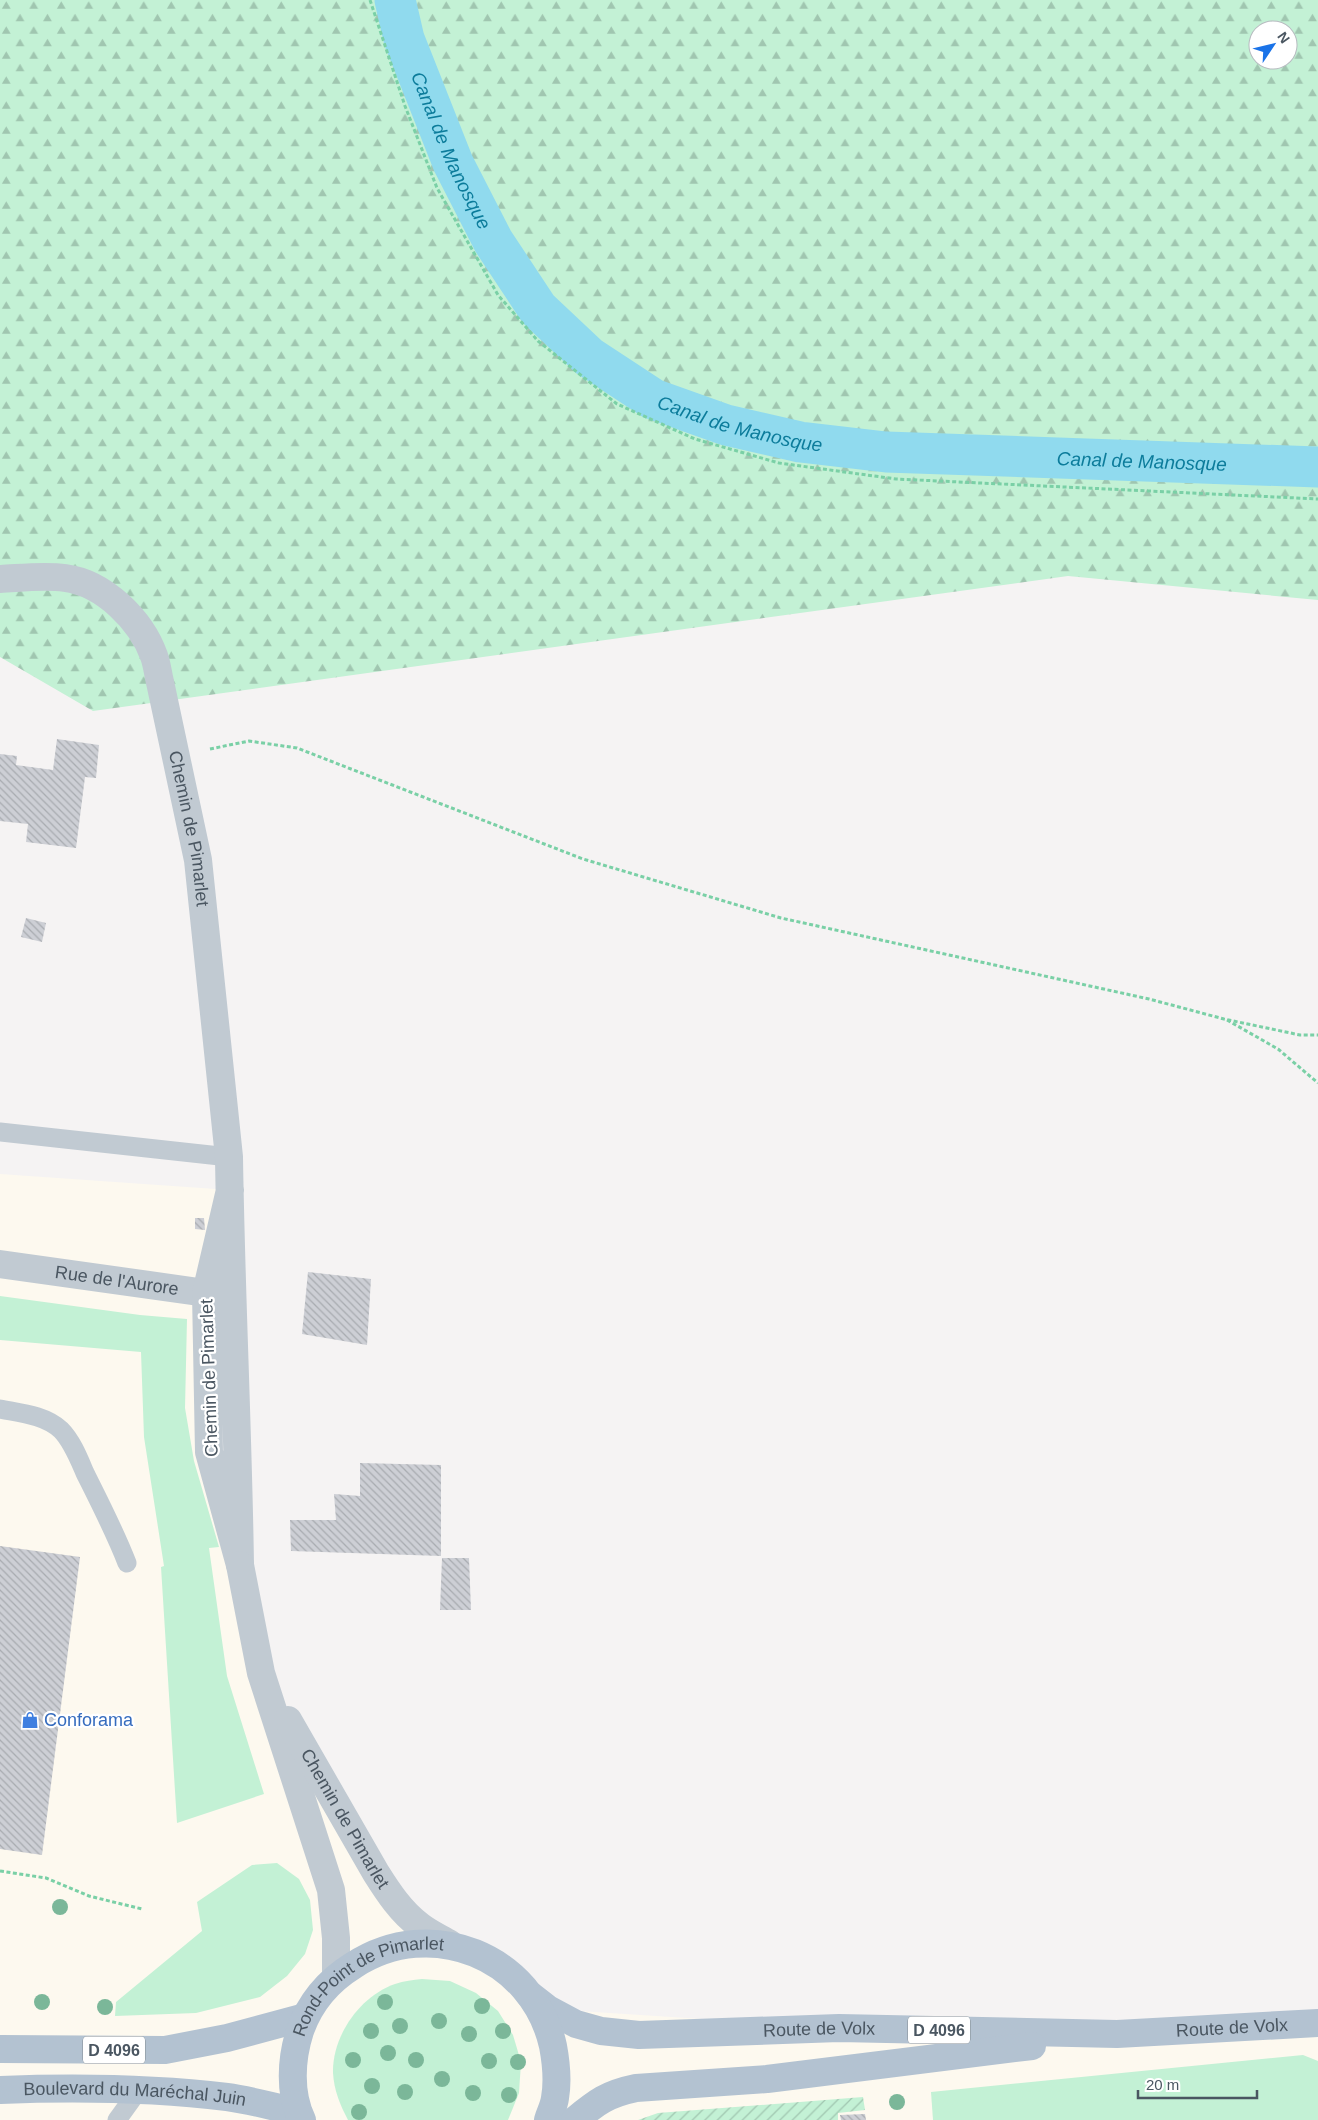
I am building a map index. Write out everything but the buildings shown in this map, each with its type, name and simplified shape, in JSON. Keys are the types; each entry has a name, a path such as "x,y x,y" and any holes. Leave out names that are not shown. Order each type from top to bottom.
{"main road":[{"name":"Rond-Point de Pimarlet","path":"300,2116 292,2075 296,2045 306,2017 319,1995 336,1976 370,1954 410,1943 450,1944 474,1952 495,1962 512,1975 530,1995 548,2027 556,2062 555,2099 548,2120"},
{"name":"Route de Volx","path":"530,1995 548,2009 576,2024 601,2031 639,2035 839,2028 1117,2034 1317,2024"},
{"name":"D 4096","path":"2,2050 165,2050 227,2038 306,2017"},
{"name":"Route de Volx","path":"575,2120 601,2099 615,2092 636,2088 767,2079 1117,2034"},
{"name":"Boulevard du Maréchal Juin","path":"0,2090 138,2091 228,2097 300,2116"}],"street":[{"name":"Chemin de Pimarlet","path":"0,579 66,578 95,588 120,606 140,630 154,655 198,860 229,1157 230,1190 217,1307 220,1317 225,1434 229,1445 238,1454 240,1566"},
{"name":"Rue de l'Aurore","path":"0,1264 218,1295"},
{"name":"Chemin de Pimarlet","path":"218,1295 209,1452 240,1566 261,1672 330,1890 336,1938 336,1976"},
{"name":"Chemin de Pimarlet","path":"261,1672 376,1874 407,1915 419,1925 450,1944"}],"lane":[{"path":"0,1132 229,1157"},
{"path":"0,1410 32,1416 47,1421 61,1430 72,1445 127,1563"},
{"path":"117,2120 138,2091"}],"path":[{"path":"370,0 405,106 437,188 498,295 538,341 616,404 695,439 779,463 896,479 1318,499"},
{"path":"177,759 202,751 249,741 297,748 583,860 781,918 1149,999 1224,1019 1300,1035 1318,1035"},
{"path":"1224,1019 1278,1049 1318,1082"},
{"path":"0,1871 46,1878 88,1896 142,1909"}],"shaded area":[{"path":"0,1174 230,1190 209,1452 261,1672 387,1890 548,2009 839,2028 1318,2027 1318,2120 0,2120"}],"green space":[{"path":"0,0 1318,0 1318,600 1068,576 93,711 0,657"},
{"path":"0,1296 140,1315 187,1319 185,1408 194,1461 219,1547 209,1548 227,1676 264,1794 177,1823 161,1567 164,1566 144,1437 141,1352 0,1340"},
{"path":"277,1863 299,1879 310,1900 313,1930 305,1954 287,1976 260,1997 196,2013 115,2016 116,2002 202,1931 197,1902 252,1865"},
{"path":"422,1979 450,1981 476,1993 498,2011 513,2035 521,2062 519,2093 508,2120 348,2120 338,2097 333,2073 337,2045 343,2032 350,2019 370,1998 398,1983"},
{"path":"1303,2055 1318,2061 1318,2120 933,2120 931,2092"},
{"path":"863,2097 865,2110 838,2113 838,2120 638,2120 658,2113"}],"waterway":[{"name":"Canal de Manosque","path":"395,0 404,39 453,163 493,241 538,309 589,357 653,399 726,425 800,442 886,452 1318,467"}],"place":[{"name":"Conforama","path":"30,1720"}]}
